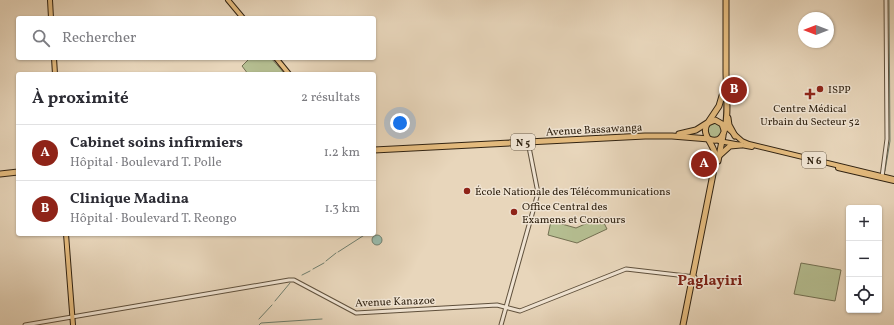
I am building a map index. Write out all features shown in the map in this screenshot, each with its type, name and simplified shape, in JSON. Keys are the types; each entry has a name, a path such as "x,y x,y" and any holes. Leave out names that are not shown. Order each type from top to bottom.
{"highway":[{"path":"684,325 719,155 720,141 725,127 727,110 724,0"},
{"path":"694,277 716,159 715,152 704,131 708,122 719,106 723,92 724,0"},
{"path":"708,122 715,120 735,136"},
{"name":"Avenue Bassawanga","path":"672,136 693,131 708,122"},
{"name":"Avenue Bassawanga","path":"376,150 672,136 709,139"},
{"name":"N 5","path":"709,139 720,141"},
{"name":"N 6","path":"719,155 723,150 730,146 742,145"},
{"path":"0,174 16,172"}],"main road":[{"path":"50,0 51,16"},
{"path":"228,0 240,16"},
{"path":"54,60 55,72"},
{"path":"278,60 287,72"},
{"name":"N 6","path":"735,136 752,145 894,180"},
{"name":"N 6","path":"720,141 881,176"},
{"path":"66,236 73,325"}],"street":[{"path":"881,176 887,139 886,0"},
{"path":"501,325 538,193 528,142"},
{"name":"Avenue Kanazoe","path":"25,325 289,280 294,280 356,313 497,305 520,311 626,269 694,277"}],"shaded area":[{"path":"248,60 273,60 283,72 246,72 242,66"},
{"path":"716,122 723,128 723,131 716,139 707,136 707,125"},
{"path":"601,217 607,229 577,243 548,235 551,221 576,228"},
{"path":"377,235 381,238 381,242 377,245 372,240"},
{"path":"801,263 841,270 835,301 794,294"}],"waterway":[{"path":"885,171 890,141 889,0"},
{"path":"338,252 363,236"},
{"path":"326,261 336,253"},
{"path":"313,269 324,263"},
{"path":"302,275 310,271"},
{"path":"275,301 290,283"},
{"path":"259,319 272,305"},
{"path":"259,325 261,323 322,319"}],"place":[{"name":"ISPP","path":"820,89"},
{"name":"Clinique Madina","path":"734,90"},
{"name":"Centre Médical Urbain du Secteur 52","path":"810,94"},
{"name":"Cabinet soins infirmiers","path":"704,164"},
{"name":"École Nationale des Télécommunications","path":"467,191"},
{"name":"Office Central des Examens et Concours","path":"514,212"}],"district":[{"name":"Paglayiri","path":"710,280"}]}
